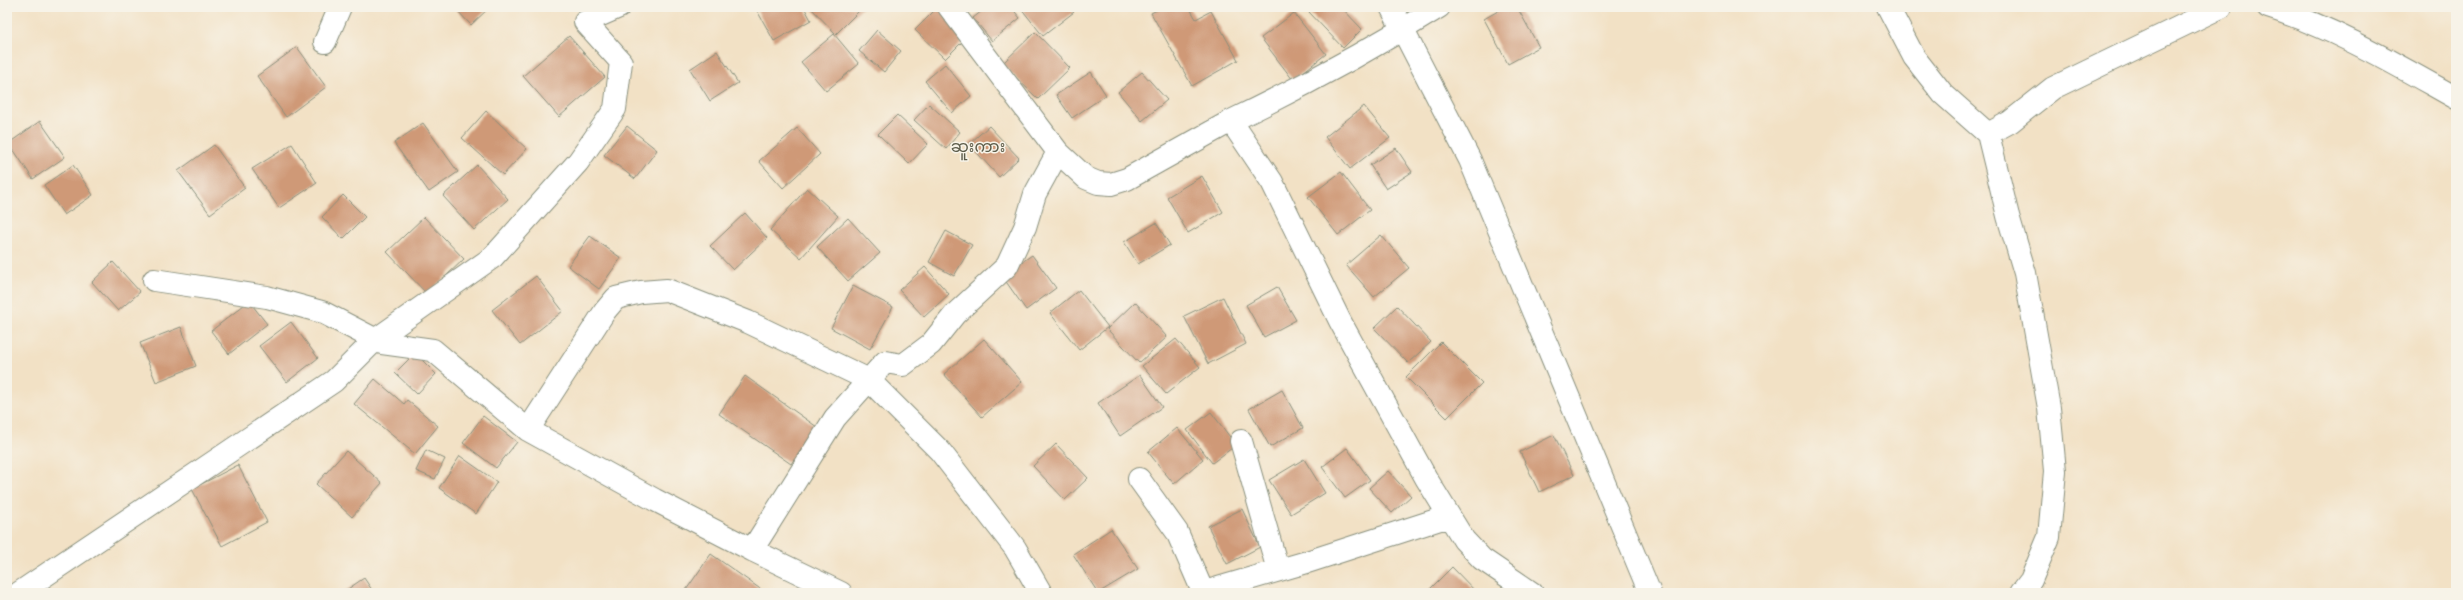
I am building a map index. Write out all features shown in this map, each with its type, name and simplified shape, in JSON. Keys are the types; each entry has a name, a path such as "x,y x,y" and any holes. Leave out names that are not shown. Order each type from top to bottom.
{"street":[{"path":"325,42 340,7"},
{"path":"19,593 334,380 375,340 493,257 578,162 615,109 621,62 583,14 618,7"},
{"path":"948,7 1058,152 1086,178 1098,183 1111,184 1127,179 1231,121 1277,99 1403,29 1439,7"},
{"path":"1391,7 1470,160 1650,593"},
{"path":"1888,7 1914,57 1943,94 1988,134 2008,216 2025,273 2049,408 2055,472 2050,537 2031,580 2021,593"},
{"path":"1988,134 2010,122 2053,88 2221,7"},
{"path":"2268,7 2315,23 2371,50 2456,98"},
{"path":"1231,121 1272,182 1340,321 1426,478 1464,540 1482,559 1532,593"},
{"path":"752,550 835,418 885,362 903,365 931,344 955,314 1007,266 1025,227 1035,194 1058,152"},
{"path":"154,280 267,297 322,312 382,343 433,350 528,430 752,550 841,593"},
{"path":"528,430 605,311 616,298 641,292 667,290 748,322 869,380 940,451 1015,548 1042,593"},
{"path":"1241,441 1278,570"},
{"path":"1139,479 1177,532 1202,593 1449,516"}],"building":[{"path":"454,7 490,7 471,25"},
{"path":"755,7 804,7 811,20 774,41"},
{"path":"810,7 863,7 836,34"},
{"path":"938,7 967,37 945,59 915,30"},
{"path":"987,7 1011,7 1020,18 992,41 973,18"},
{"path":"1020,7 1070,7 1074,12 1043,36"},
{"path":"1163,7 1189,7 1196,19 1211,11 1238,60 1192,86 1151,13"},
{"path":"1314,7 1341,7 1362,29 1343,48 1309,12"},
{"path":"1505,7 1517,7 1539,47 1508,64 1484,19"},
{"path":"1294,13 1326,54 1293,80 1261,38"},
{"path":"877,30 901,51 884,72 859,51"},
{"path":"1035,32 1070,68 1038,99 1002,64"},
{"path":"834,34 859,64 826,91 801,62"},
{"path":"569,36 605,77 559,117 523,76"},
{"path":"297,47 326,87 286,117 257,76"},
{"path":"717,51 738,83 710,101 690,69"},
{"path":"945,64 971,96 952,113 925,81"},
{"path":"1091,72 1106,95 1072,118 1056,95"},
{"path":"1142,72 1167,100 1142,121 1118,92"},
{"path":"929,104 960,132 946,149 914,120"},
{"path":"1364,106 1390,138 1350,169 1325,137"},
{"path":"486,111 527,149 503,175 462,138"},
{"path":"897,115 928,144 909,164 878,134"},
{"path":"40,121 65,157 33,179 9,143"},
{"path":"423,123 458,172 429,192 394,143"},
{"path":"627,126 657,150 635,179 604,155"},
{"path":"989,126 1019,158 999,177 969,144"},
{"path":"797,128 820,154 783,188 759,161"},
{"path":"292,144 317,183 279,208 252,169"},
{"path":"214,145 245,188 210,214 178,171"},
{"path":"1396,148 1412,172 1386,189 1370,165"},
{"path":"73,165 93,195 64,215 44,185"},
{"path":"477,165 508,199 474,230 443,196"},
{"path":"1341,172 1370,210 1338,235 1308,197"},
{"path":"1202,176 1223,212 1188,233 1167,197"},
{"path":"807,188 838,216 801,258 770,230"},
{"path":"343,195 365,217 343,239 322,217"},
{"path":"745,213 767,238 733,270 710,246"},
{"path":"424,217 464,259 427,294 387,252"},
{"path":"848,218 880,253 848,281 817,247"},
{"path":"1156,223 1170,245 1138,264 1124,242"},
{"path":"946,231 972,245 954,276 929,262"},
{"path":"1381,235 1409,268 1374,297 1346,265"},
{"path":"590,236 621,258 599,289 568,266"},
{"path":"1032,255 1056,288 1026,310 1002,276"},
{"path":"113,262 140,292 118,311 92,282"},
{"path":"925,267 949,294 924,317 899,290"},
{"path":"536,276 563,311 520,345 492,310"},
{"path":"853,286 893,307 870,349 831,328"},
{"path":"1277,287 1296,320 1264,337 1246,305"},
{"path":"1079,290 1108,327 1079,350 1050,313"},
{"path":"1223,297 1246,344 1208,364 1184,316"},
{"path":"249,301 267,324 229,354 211,331"},
{"path":"1135,302 1167,337 1139,363 1107,329"},
{"path":"1397,306 1431,342 1408,363 1374,328"},
{"path":"291,322 318,358 287,382 259,346"},
{"path":"181,327 196,366 156,382 140,343"},
{"path":"984,339 1022,382 982,417 944,374"},
{"path":"1176,339 1200,367 1166,394 1142,366"},
{"path":"1441,342 1482,383 1447,418 1406,377"},
{"path":"415,353 436,374 417,394 395,373"},
{"path":"1140,375 1162,407 1120,436 1098,403"},
{"path":"745,376 817,427 791,464 719,414"},
{"path":"375,379 404,404 407,400 438,426 415,454 354,404"},
{"path":"1282,390 1303,428 1270,447 1249,409"},
{"path":"1211,412 1236,445 1212,463 1187,430"},
{"path":"483,416 517,442 496,468 463,443"},
{"path":"1177,428 1203,459 1174,484 1148,452"},
{"path":"1554,435 1574,475 1539,492 1520,452"},
{"path":"1056,444 1088,478 1065,500 1033,466"},
{"path":"1347,448 1370,480 1345,498 1322,467"},
{"path":"426,450 445,459 435,479 416,471"},
{"path":"346,451 382,483 352,517 316,484"},
{"path":"460,456 497,482 476,514 439,488"},
{"path":"1304,459 1325,493 1291,514 1269,480"},
{"path":"238,465 267,522 222,546 192,489"},
{"path":"1388,471 1411,496 1392,513 1369,488"},
{"path":"1242,509 1260,547 1227,564 1208,526"},
{"path":"1111,529 1138,569 1098,593 1073,554"},
{"path":"711,554 766,593 684,593"},
{"path":"1452,567 1477,593 1426,593"},
{"path":"364,578 374,593 342,593"}],"district":[{"name":"ဆူးကား","path":"978,147"}]}
